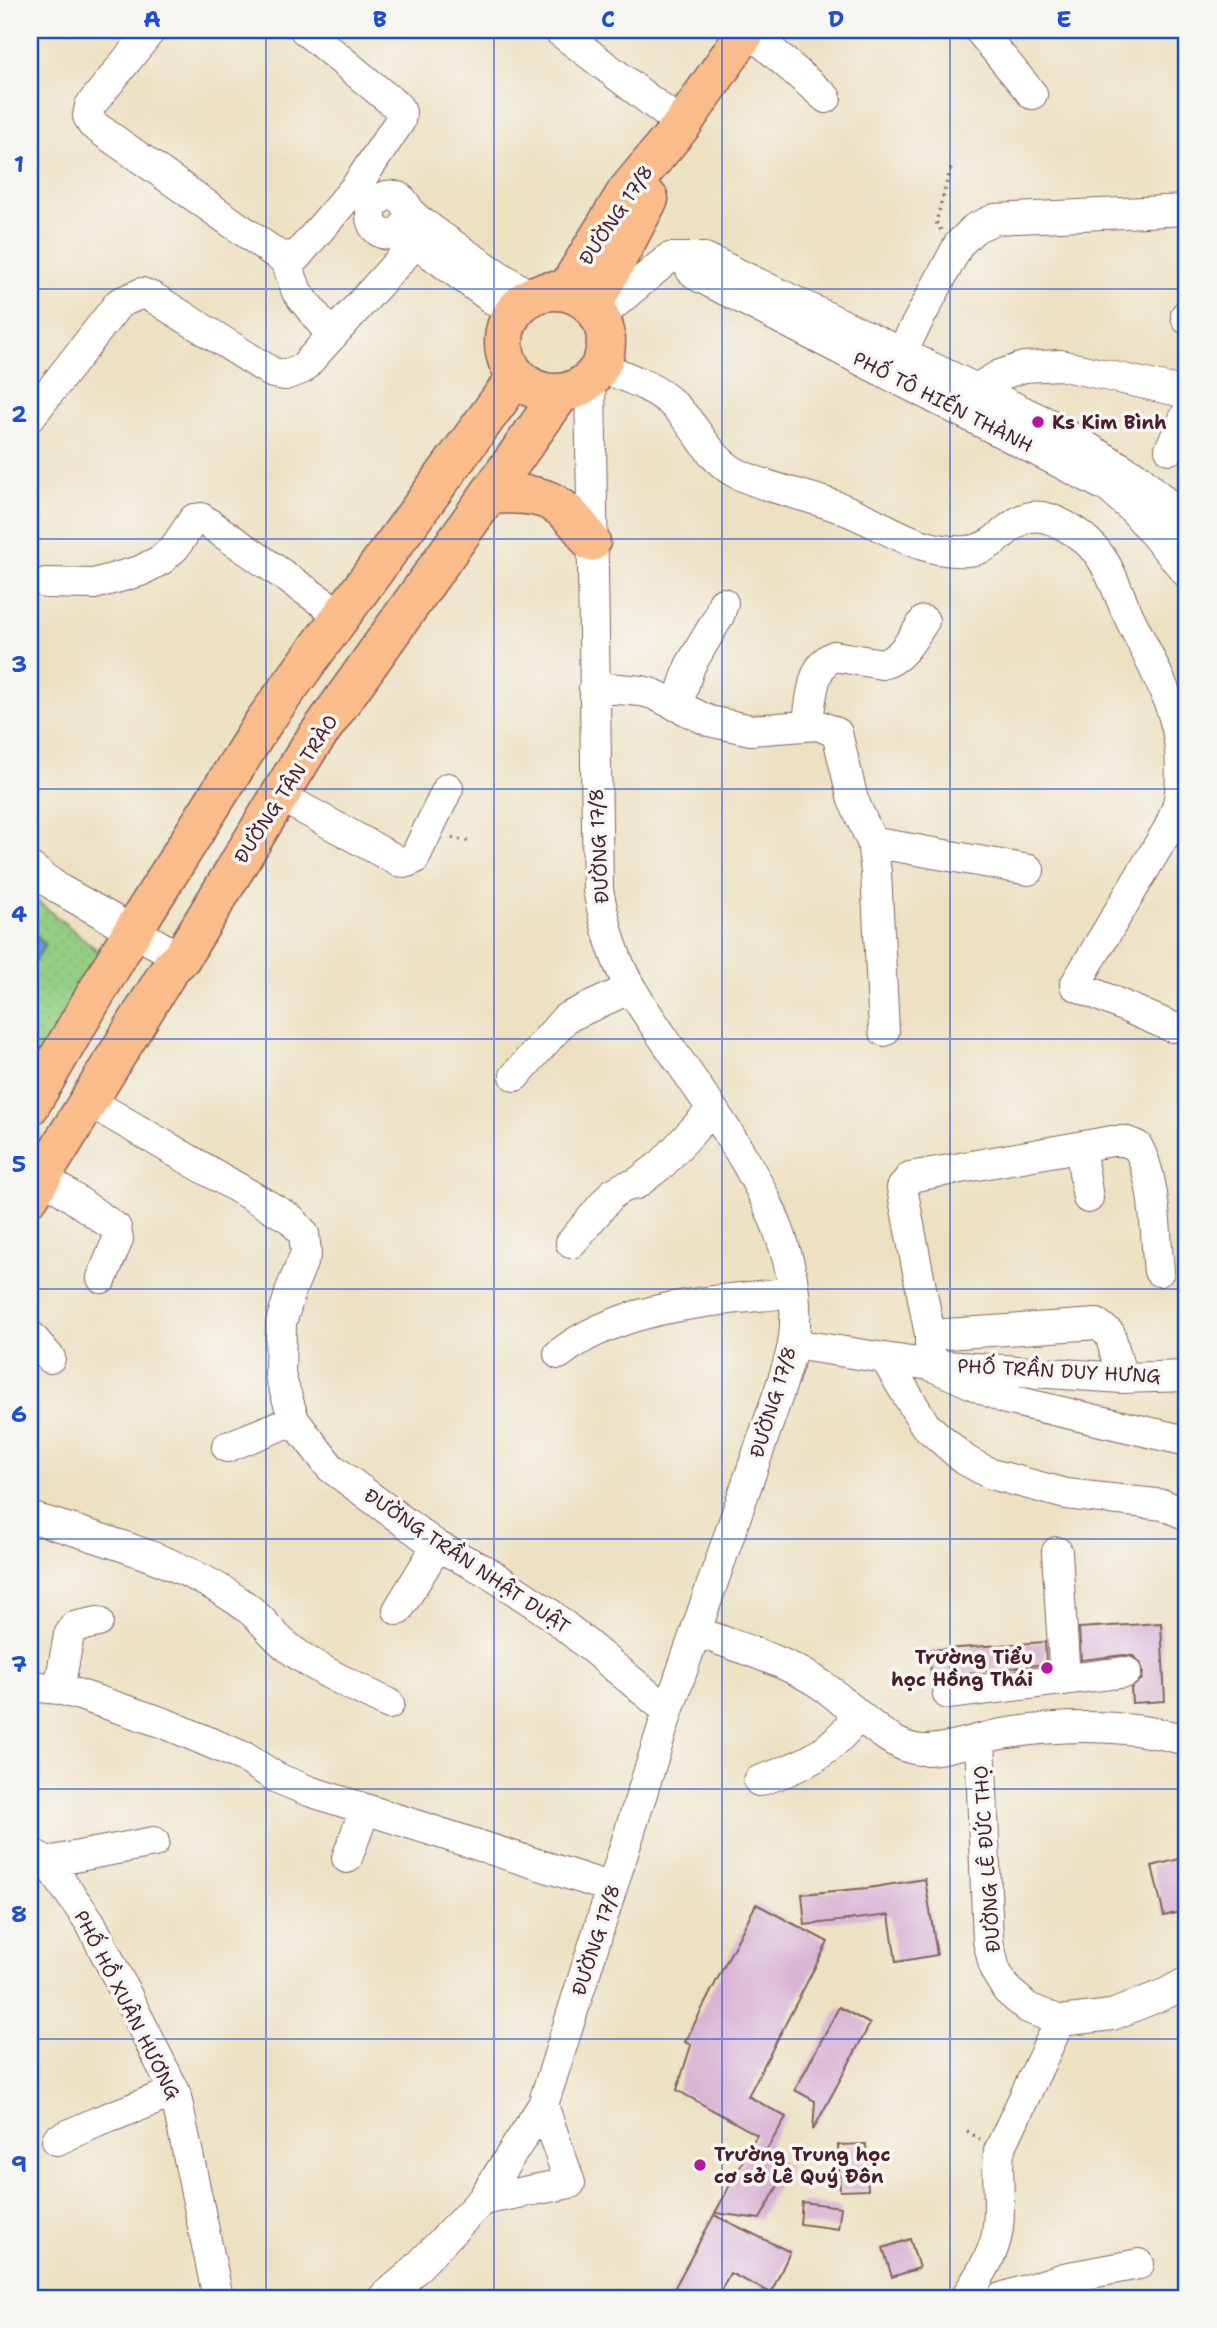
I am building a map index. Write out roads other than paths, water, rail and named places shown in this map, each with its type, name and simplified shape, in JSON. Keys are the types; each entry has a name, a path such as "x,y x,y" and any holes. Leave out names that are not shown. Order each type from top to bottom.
{"main road":[{"name":"ĐƯỜNG 17/8","path":"560,305 649,200 676,133 748,30"},
{"path":"560,305 605,333 605,350 583,379 545,392 530,387 517,376 508,362 504,346 506,329 560,305"},
{"path":"30,1106 133,931 265,720 517,376"},
{"name":"ĐƯỜNG TÂN TRÀO","path":"36,1186 309,750 489,495 583,379"},
{"path":"489,495 522,493 557,502 575,518 591,542"}],"street":[{"path":"151,30 90,106 88,116 92,124 285,258 296,257 365,195 400,121 401,112 304,30"},
{"path":"558,30 676,133"},
{"path":"748,30 826,99"},
{"path":"979,30 1032,94"},
{"path":"365,195 372,223 379,232 390,235 414,229 560,305 669,258 677,258"},
{"path":"901,353 959,244 975,228 995,219 1187,210"},
{"path":"30,417 119,303 142,293 273,373 285,374 302,369 332,336 414,229"},
{"path":"285,258 297,292 332,336"},
{"name":"PHỐ TÔ HIẾN THÀNH","path":"677,258 705,258 901,353 968,399 1109,488 1135,511 1187,573"},
{"name":"PHỐ TÔ HIẾN THÀNH","path":"677,258 698,276 968,399 1049,424 1141,480 1166,503 1187,531"},
{"path":"968,399 1000,375 1024,367 1060,365 1187,393"},
{"path":"583,379 649,387 674,404 711,454 736,473 844,509 907,541 942,550 967,551 982,548 1008,531 1022,517 1032,515 1065,525 1083,537 1098,553 1111,574 1164,689 1179,740 1179,801 1169,828 1075,985 1172,1027"},
{"name":"ĐƯỜNG 17/8","path":"383,2298 410,2275 482,2200 543,2105 668,1711 778,1395 793,1344 794,1292 785,1251 765,1195 631,988 608,937 598,890 591,542 583,379"},
{"path":"1170,449 1187,413"},
{"path":"46,583 94,584 140,571 161,560 175,547 194,519 201,519 341,615"},
{"path":"677,705 690,666 715,623 723,603"},
{"path":"807,725 817,676 828,659 834,656 882,664 890,662 897,659 924,621"},
{"path":"594,687 642,691 709,721 751,730 818,725 837,733 853,800 872,842 884,1031"},
{"path":"280,796 398,861 407,862 414,859 448,788"},
{"path":"872,842 1029,870"},
{"path":"30,867 59,889 181,958"},
{"path":"515,1076 566,1018 631,988"},
{"name":"ĐƯỜNG TRẦN NHẬT DUẬT","path":"90,1102 291,1219 304,1234 306,1253 281,1323 280,1375 294,1420 330,1467 437,1546 486,1572 549,1613 668,1711"},
{"path":"571,1243 612,1194 624,1186 636,1184 662,1164 712,1110"},
{"path":"930,1365 930,1335 902,1194 902,1188 910,1177 1124,1141 1137,1146 1144,1157 1159,1271"},
{"path":"1080,1147 1088,1198"},
{"path":"36,1186 116,1228 118,1239 102,1278"},
{"path":"559,1354 575,1341 628,1318 683,1305 794,1292"},
{"path":"930,1335 1097,1324 1110,1334 1122,1378"},
{"path":"30,1335 51,1358"},
{"path":"793,1344 930,1365 1006,1399 1187,1441"},
{"path":"885,1358 925,1425 965,1460 982,1470 1066,1494 1164,1505 1187,1516"},
{"name":"PHỐ TRẦN DUY HƯNG","path":"930,1365 1122,1378 1187,1376"},
{"path":"227,1447 294,1420"},
{"path":"30,1517 123,1545 200,1580 246,1606 283,1643 333,1675 389,1704"},
{"path":"398,1610 437,1546"},
{"path":"1057,1552 1065,1679"},
{"path":"98,1622 74,1627 44,1687 205,1739 244,1757 277,1778 309,1791 612,1888"},
{"path":"696,1631 790,1668 821,1685 894,1742 923,1751 991,1736 1048,1729 1115,1727 1187,1740"},
{"path":"948,1694 1126,1672"},
{"name":"ĐƯỜNG LÊ ĐỨC THỌ","path":"998,1688 991,1736 988,1941 995,1970 1007,1990 1028,2008 1060,2021 1112,2015 1187,1982"},
{"path":"759,1781 808,1763 825,1752 842,1737 859,1714"},
{"path":"347,1858 365,1809"},
{"path":"38,1857 154,1842"},
{"name":"PHỐ HỒ XUÂN HƯƠNG","path":"38,1857 90,1922 175,2092 218,2298"},
{"path":"966,2298 997,2236 999,2151 1060,2021"},
{"path":"57,2140 175,2092"},
{"path":"482,2200 570,2183 543,2105"},
{"path":"1001,2298 1064,2278 1139,2264"}],"water":[{"path":"30,931 45,945 30,969"}],"place":[{"name":"Ks Kim Bình","path":"1038,422"},
{"name":"Trường Tiểu học Hồng Thái","path":"1047,1668"},
{"name":"Trường Trung học cơ sở Lê Quý Đôn","path":"700,2165"}]}
